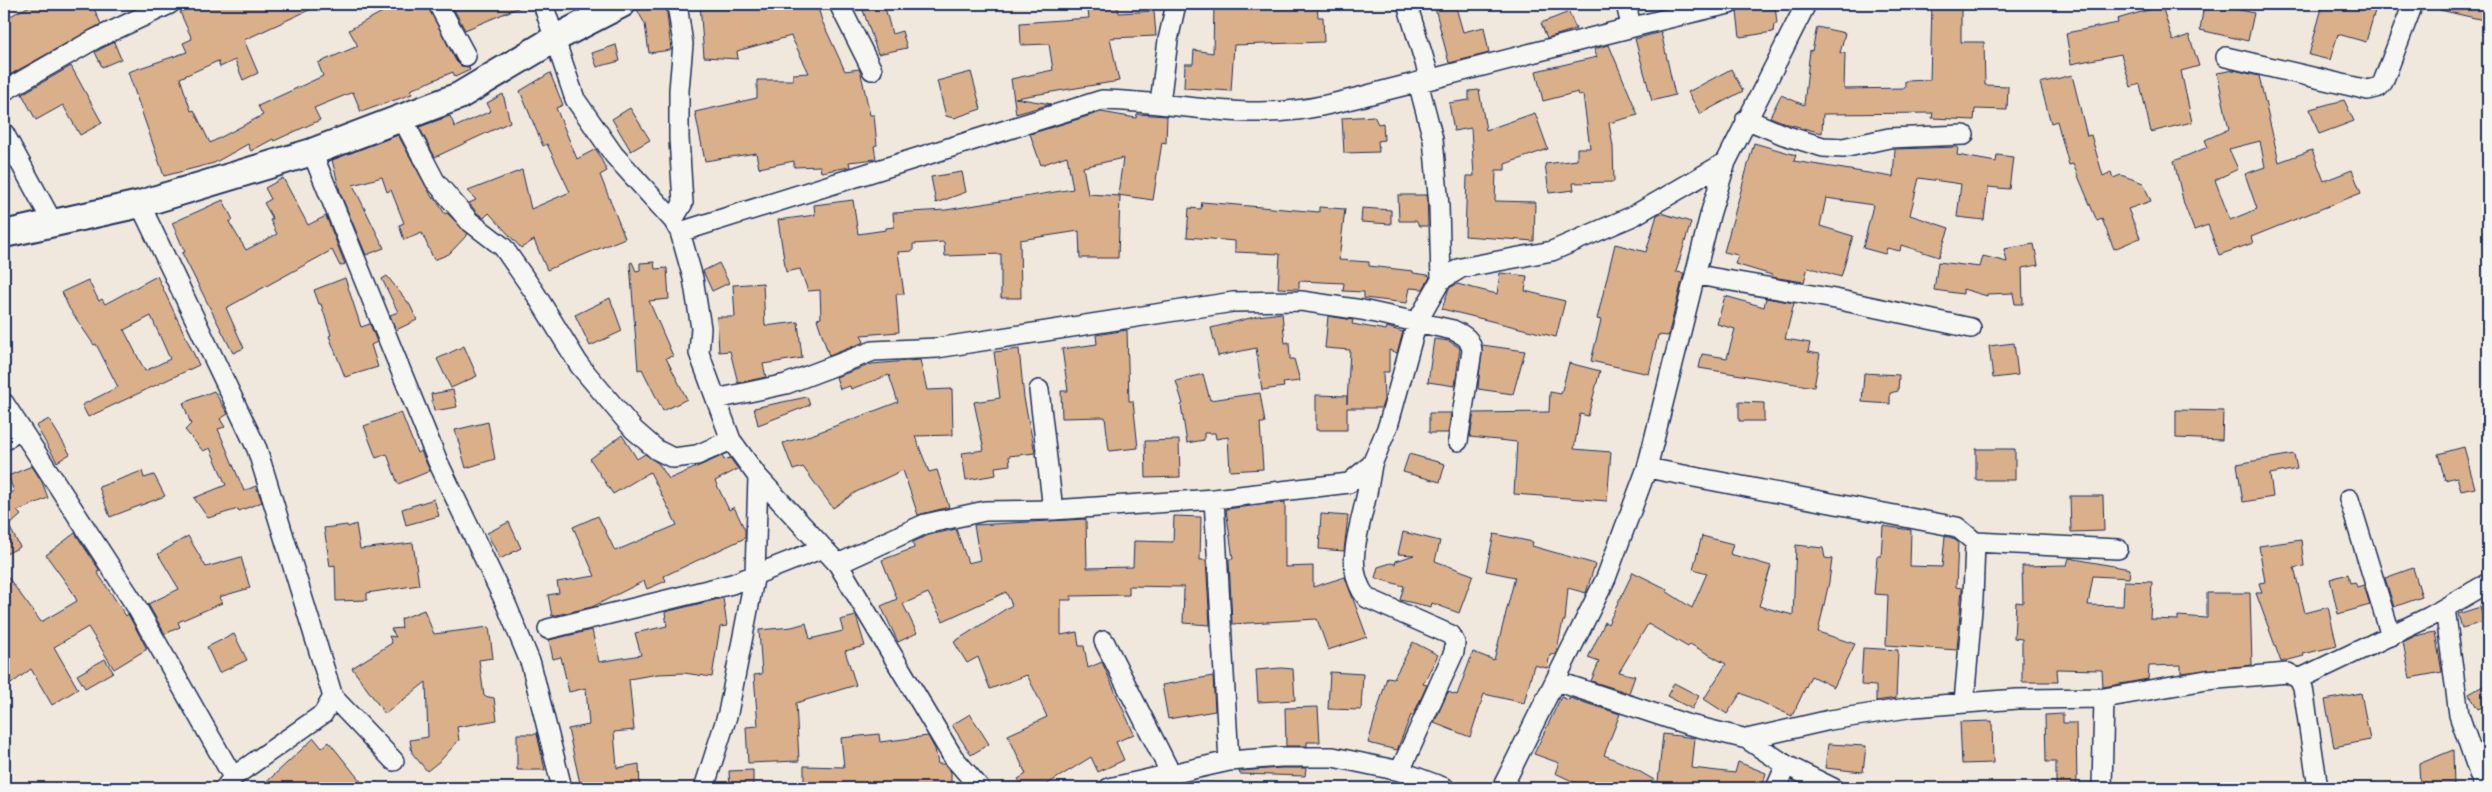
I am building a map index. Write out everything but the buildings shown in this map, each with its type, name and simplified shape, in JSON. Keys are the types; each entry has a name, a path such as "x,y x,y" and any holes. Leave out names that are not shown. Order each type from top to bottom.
{"street":[{"path":"4,91 96,38 170,4"},
{"path":"438,4 466,56"},
{"path":"543,4 575,99 614,155 677,226 693,278 701,328 699,353 731,440 758,477 838,564 953,756 980,788"},
{"path":"4,234 140,204 312,152 458,96 556,38 622,4"},
{"path":"677,4 683,44 678,138 683,203 677,226"},
{"path":"840,4 872,70"},
{"path":"1160,103 1168,40 1176,4"},
{"path":"1400,771 1454,652 1455,643 1451,635 1368,598 1359,587 1354,566 1357,535 1372,464 1388,426 1417,322 1440,280 1439,206 1433,139 1424,80 1407,4"},
{"path":"1626,4 1631,26"},
{"path":"677,226 1102,100 1160,103 1234,113 1298,110 1424,80 1631,26 1729,4"},
{"path":"1502,788 1606,578 1647,468 1697,275 1710,215 1726,162 1746,119 1806,4"},
{"path":"2226,57 2368,90 2383,82 2413,4"},
{"path":"402,118 434,181 469,221 503,247 535,293 580,366 634,430 658,450 673,458 697,455 731,440"},
{"path":"1746,119 1822,148 1843,148 1889,138 1964,135"},
{"path":"4,133 53,223"},
{"path":"312,152 438,462 506,604 531,664 562,788"},
{"path":"1440,280 1461,268 1552,251 1633,216 1726,162"},
{"path":"140,204 257,449 333,697 394,761"},
{"path":"1697,275 1834,299 1971,328"},
{"path":"716,399 786,384 873,351 937,348 1233,302 1301,301 1362,310 1452,330 1466,337 1471,343 1472,351 1458,440"},
{"path":"1039,390 1053,510"},
{"path":"4,403 136,606 228,783 323,714 333,697"},
{"path":"4,440 19,427"},
{"path":"838,564 925,524 984,511 1053,510 1214,499 1348,482 1372,464"},
{"path":"1647,468 1957,527 1975,542 2118,549"},
{"path":"704,788 728,713 755,574 758,477"},
{"path":"1214,499 1229,761"},
{"path":"2349,499 2391,636"},
{"path":"1964,702 1973,598 1975,542"},
{"path":"548,629 732,584 823,548"},
{"path":"2299,679 2391,636 2488,583"},
{"path":"2445,608 2459,715 2484,788"},
{"path":"1104,641 1171,774"},
{"path":"1747,739 1830,720 1914,707 1964,702 2104,698 2206,680 2288,674 2299,679 2303,688 2318,788"},
{"path":"1556,681 1686,724 1747,739 1786,765 1833,788"},
{"path":"2102,788 2104,698"},
{"path":"1108,788 1229,761 1281,757 1333,757 1400,771 1445,788"},
{"path":"1776,788 1786,765"}]}
